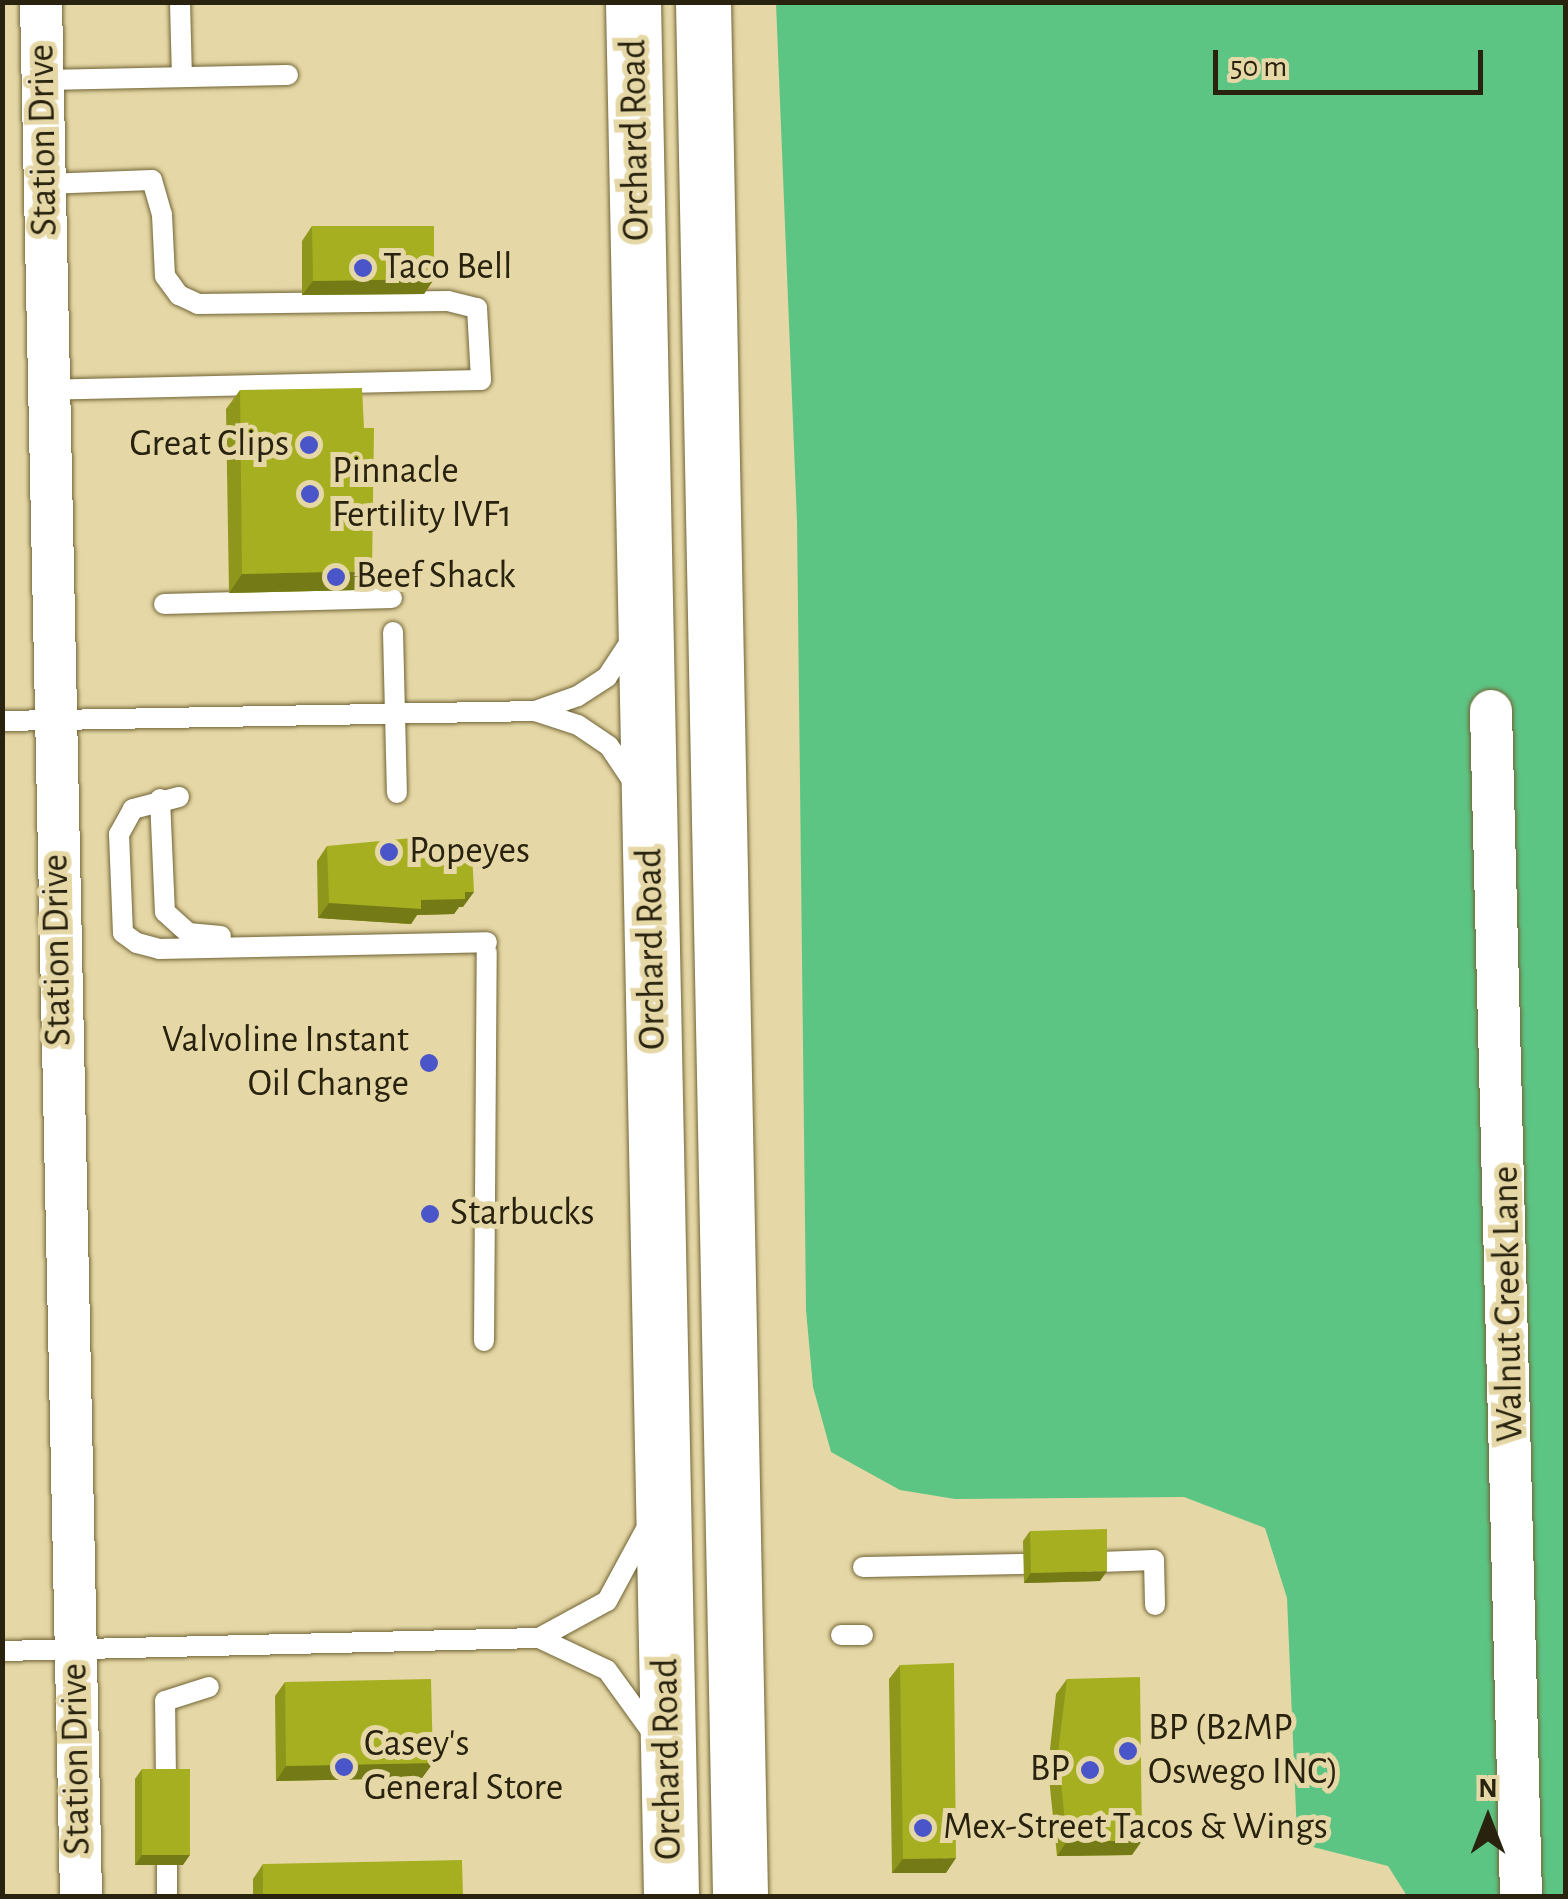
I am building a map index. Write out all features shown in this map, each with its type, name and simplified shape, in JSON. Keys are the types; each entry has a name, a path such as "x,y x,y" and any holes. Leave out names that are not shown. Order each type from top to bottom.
{"main road":[{"name":"Orchard Road","path":"632,2 671,1896"},
{"name":"Orchard Road","path":"703,2 740,1896"}],"street":[{"name":"Station Drive","path":"41,2 53,720 81,1896"},
{"name":"Walnut Creek Lane","path":"1491,711 1521,1896"}],"lane":[{"path":"180,2 182,77"},
{"path":"42,80 288,75"},
{"path":"45,184 152,180 162,214 165,276 179,295 198,304 448,301 477,308 480,380 48,390"},
{"path":"164,604 392,598"},
{"path":"2,722 535,711 578,696 608,676 627,651 646,598"},
{"path":"394,632 397,793"},
{"path":"535,711 578,725 609,746 628,769 651,821"},
{"path":"169,798 165,912 188,933 487,941 159,950 123,932 119,834 133,809 169,798"},
{"path":"484,1341 487,941"},
{"path":"539,1638 608,1600 628,1574 662,1490"},
{"path":"1100,1562 1154,1560 1155,1605"},
{"path":"862,1568 1023,1564"},
{"path":"841,1635 864,1635"},
{"path":"2,1650 539,1638 607,1670 668,1755"},
{"path":"166,1780 165,1701 209,1687"},
{"path":"167,1865 168,1896"}],"green space":[{"path":"776,3 1565,3 1565,1896 1407,1896 1388,1866 1309,1846 1297,1836 1287,1598 1265,1528 1184,1497 955,1499 900,1490 831,1452 813,1387 806,1310 797,522"}],"building":[{"name":"Taco Bell","path":"312,226 434,226 434,279 313,281"},
{"path":"362,388 364,428 374,428 372,571 242,574 240,390"},
{"path":"412,838 412,847 464,846 472,852 474,892 465,892 465,899 421,900 421,909 329,903 327,846"},
{"path":"1107,1529 1107,1571 1031,1573 1030,1531"},
{"path":"954,1663 956,1858 903,1859 900,1665"},
{"path":"1140,1677 1142,1841 1067,1841 1058,1753 1067,1679"},
{"path":"431,1679 433,1763 286,1766 285,1682"},
{"path":"142,1769 190,1769 190,1855 142,1855"},
{"path":"462,1860 463,1896 263,1896 263,1864"}],"place":[{"name":"Taco Bell","path":"363,268"},
{"name":"Great Clips","path":"309,445"},
{"name":"Pinnacle Fertility IVF1","path":"310,494"},
{"name":"Beef Shack","path":"336,577"},
{"name":"Popeyes","path":"389,852"},
{"name":"Valvoline Instant Oil Change","path":"429,1063"},
{"name":"Starbucks","path":"430,1214"},
{"name":"BP (B2MP Oswego INC)","path":"1128,1751"},
{"name":"Casey's General Store","path":"344,1767"},
{"name":"BP","path":"1090,1770"},
{"name":"Mex-Street Tacos & Wings","path":"923,1828"}]}
